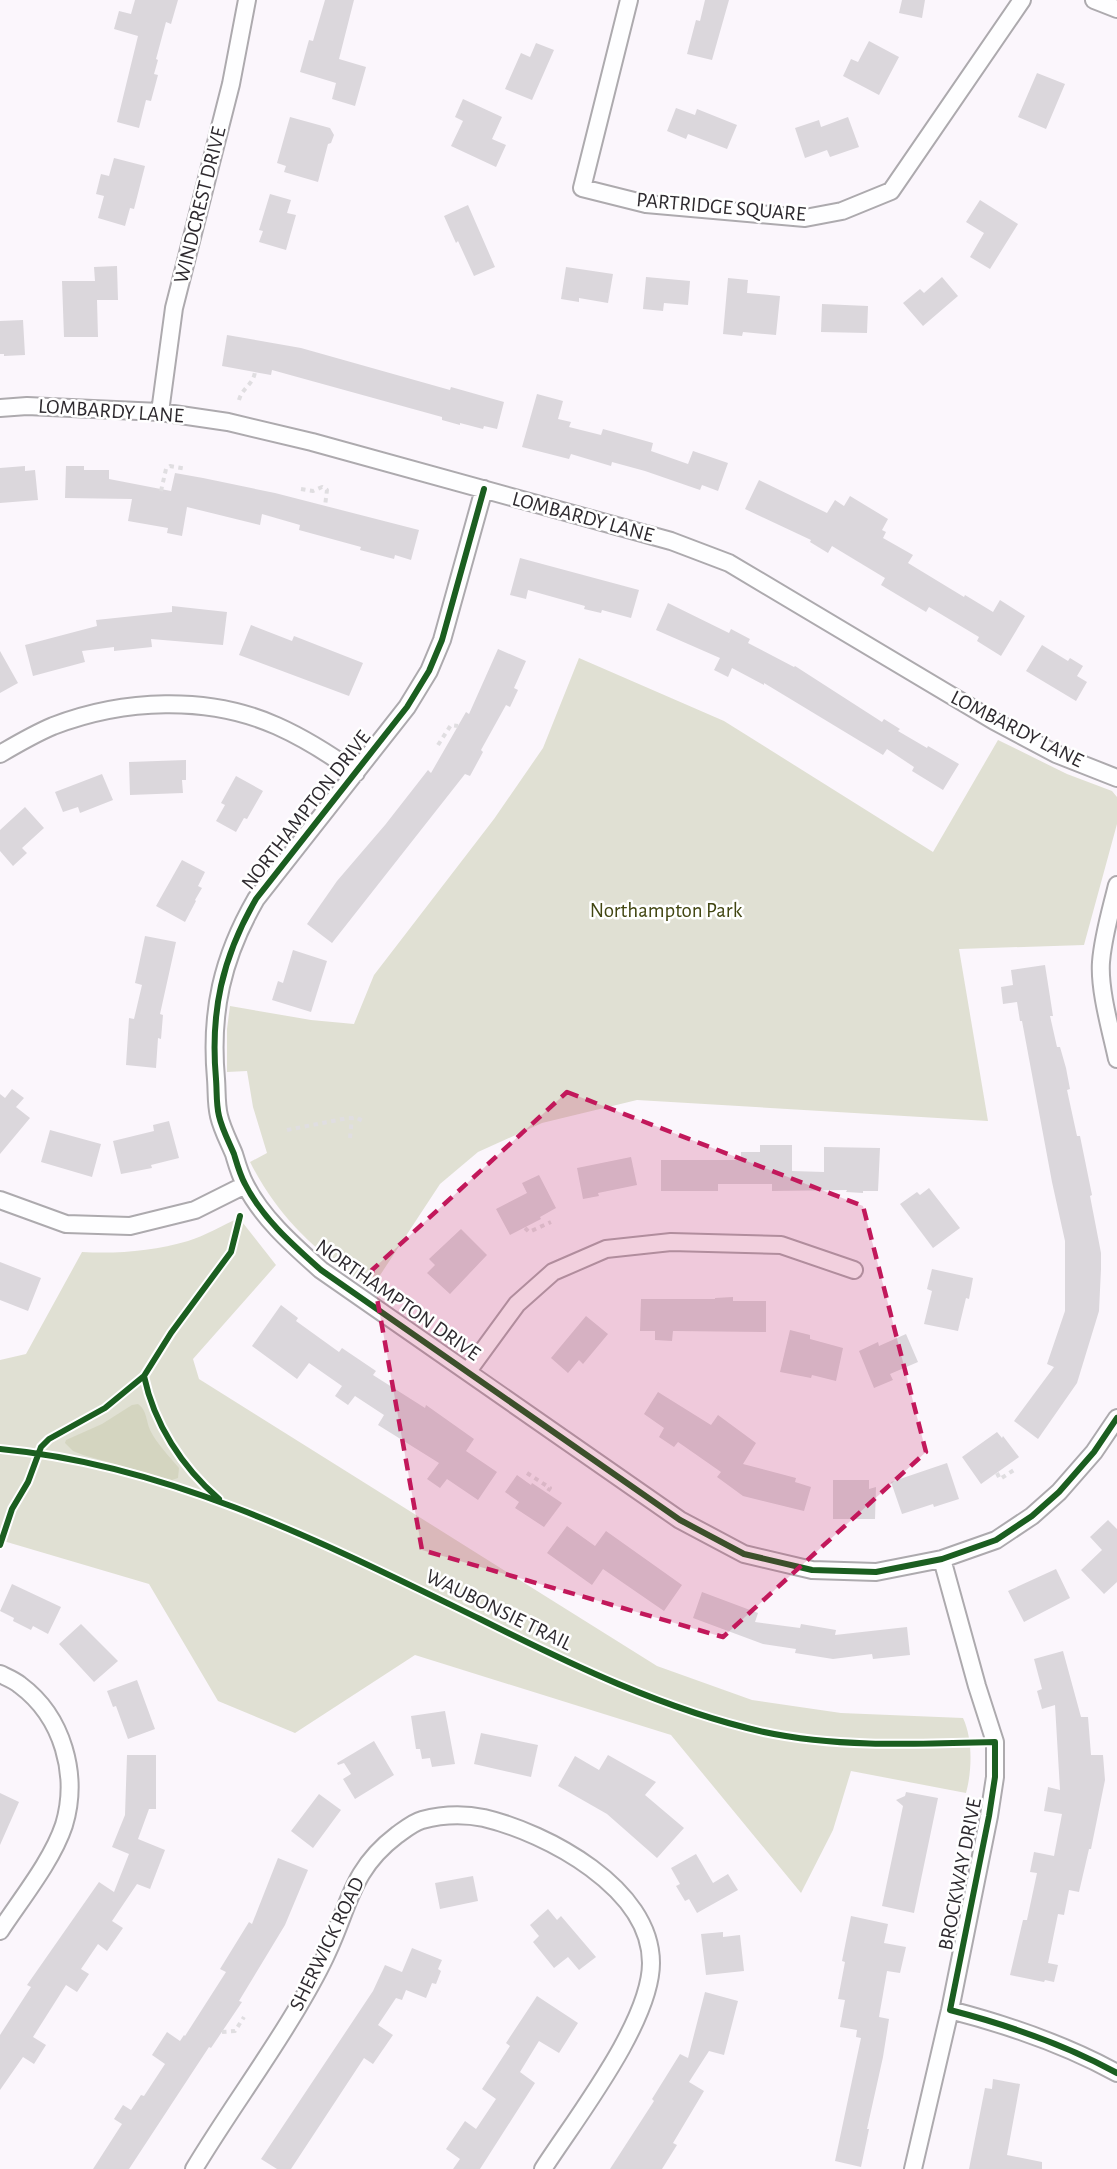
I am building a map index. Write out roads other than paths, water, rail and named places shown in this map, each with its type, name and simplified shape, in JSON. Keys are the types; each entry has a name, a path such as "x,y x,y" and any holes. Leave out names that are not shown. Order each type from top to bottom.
{"street":[{"name":"WINDCREST DRIVE","path":"160,412 174,308 231,84 247,0"},
{"name":"PARTRIDGE SQUARE","path":"629,0 582,188 646,204 805,218 842,211 891,190 1022,0"},
{"path":"1094,0 1117,9"},
{"name":"LOMBARDY LANE","path":"0,408 27,406 160,412 228,422 671,541 729,563 994,721 1056,754 1117,778"},
{"name":"NORTHAMPTON DRIVE","path":"484,489 442,640 429,671 407,707 256,899 240,927 219,991 215,1027 215,1066 219,1116 245,1185 282,1235 321,1270 680,1520 744,1554 812,1570 876,1572 942,1559 996,1540 1032,1515 1077,1474 1117,1418"},
{"path":"0,754 36,734 71,720 130,706 174,705 227,711 275,725 315,745 356,773"},
{"path":"1117,885 1105,934 1101,965 1106,1006 1117,1059"},
{"path":"0,1200 66,1224 130,1226 195,1210 245,1185"},
{"path":"468,1371 518,1304 553,1272 606,1249 670,1242 781,1245 854,1270"},
{"name":"BROCKWAY DRIVE","path":"913,2169 950,2010 995,1777 996,1742 977,1686 942,1559"},
{"path":"0,1674 20,1685 43,1708 60,1736 69,1768 70,1797 63,1826 53,1850 0,1931"},
{"name":"SHERWICK ROAD","path":"194,2169 297,2009 328,1952 361,1872 396,1835 419,1821 453,1816 483,1818 547,1840 594,1870 630,1905 645,1932 651,1961 649,1990 630,2033 543,2169"},
{"path":"950,2010 1039,2037 1117,2073"}],"park label":[{"name":"Northampton Park","path":"666,910"}]}
